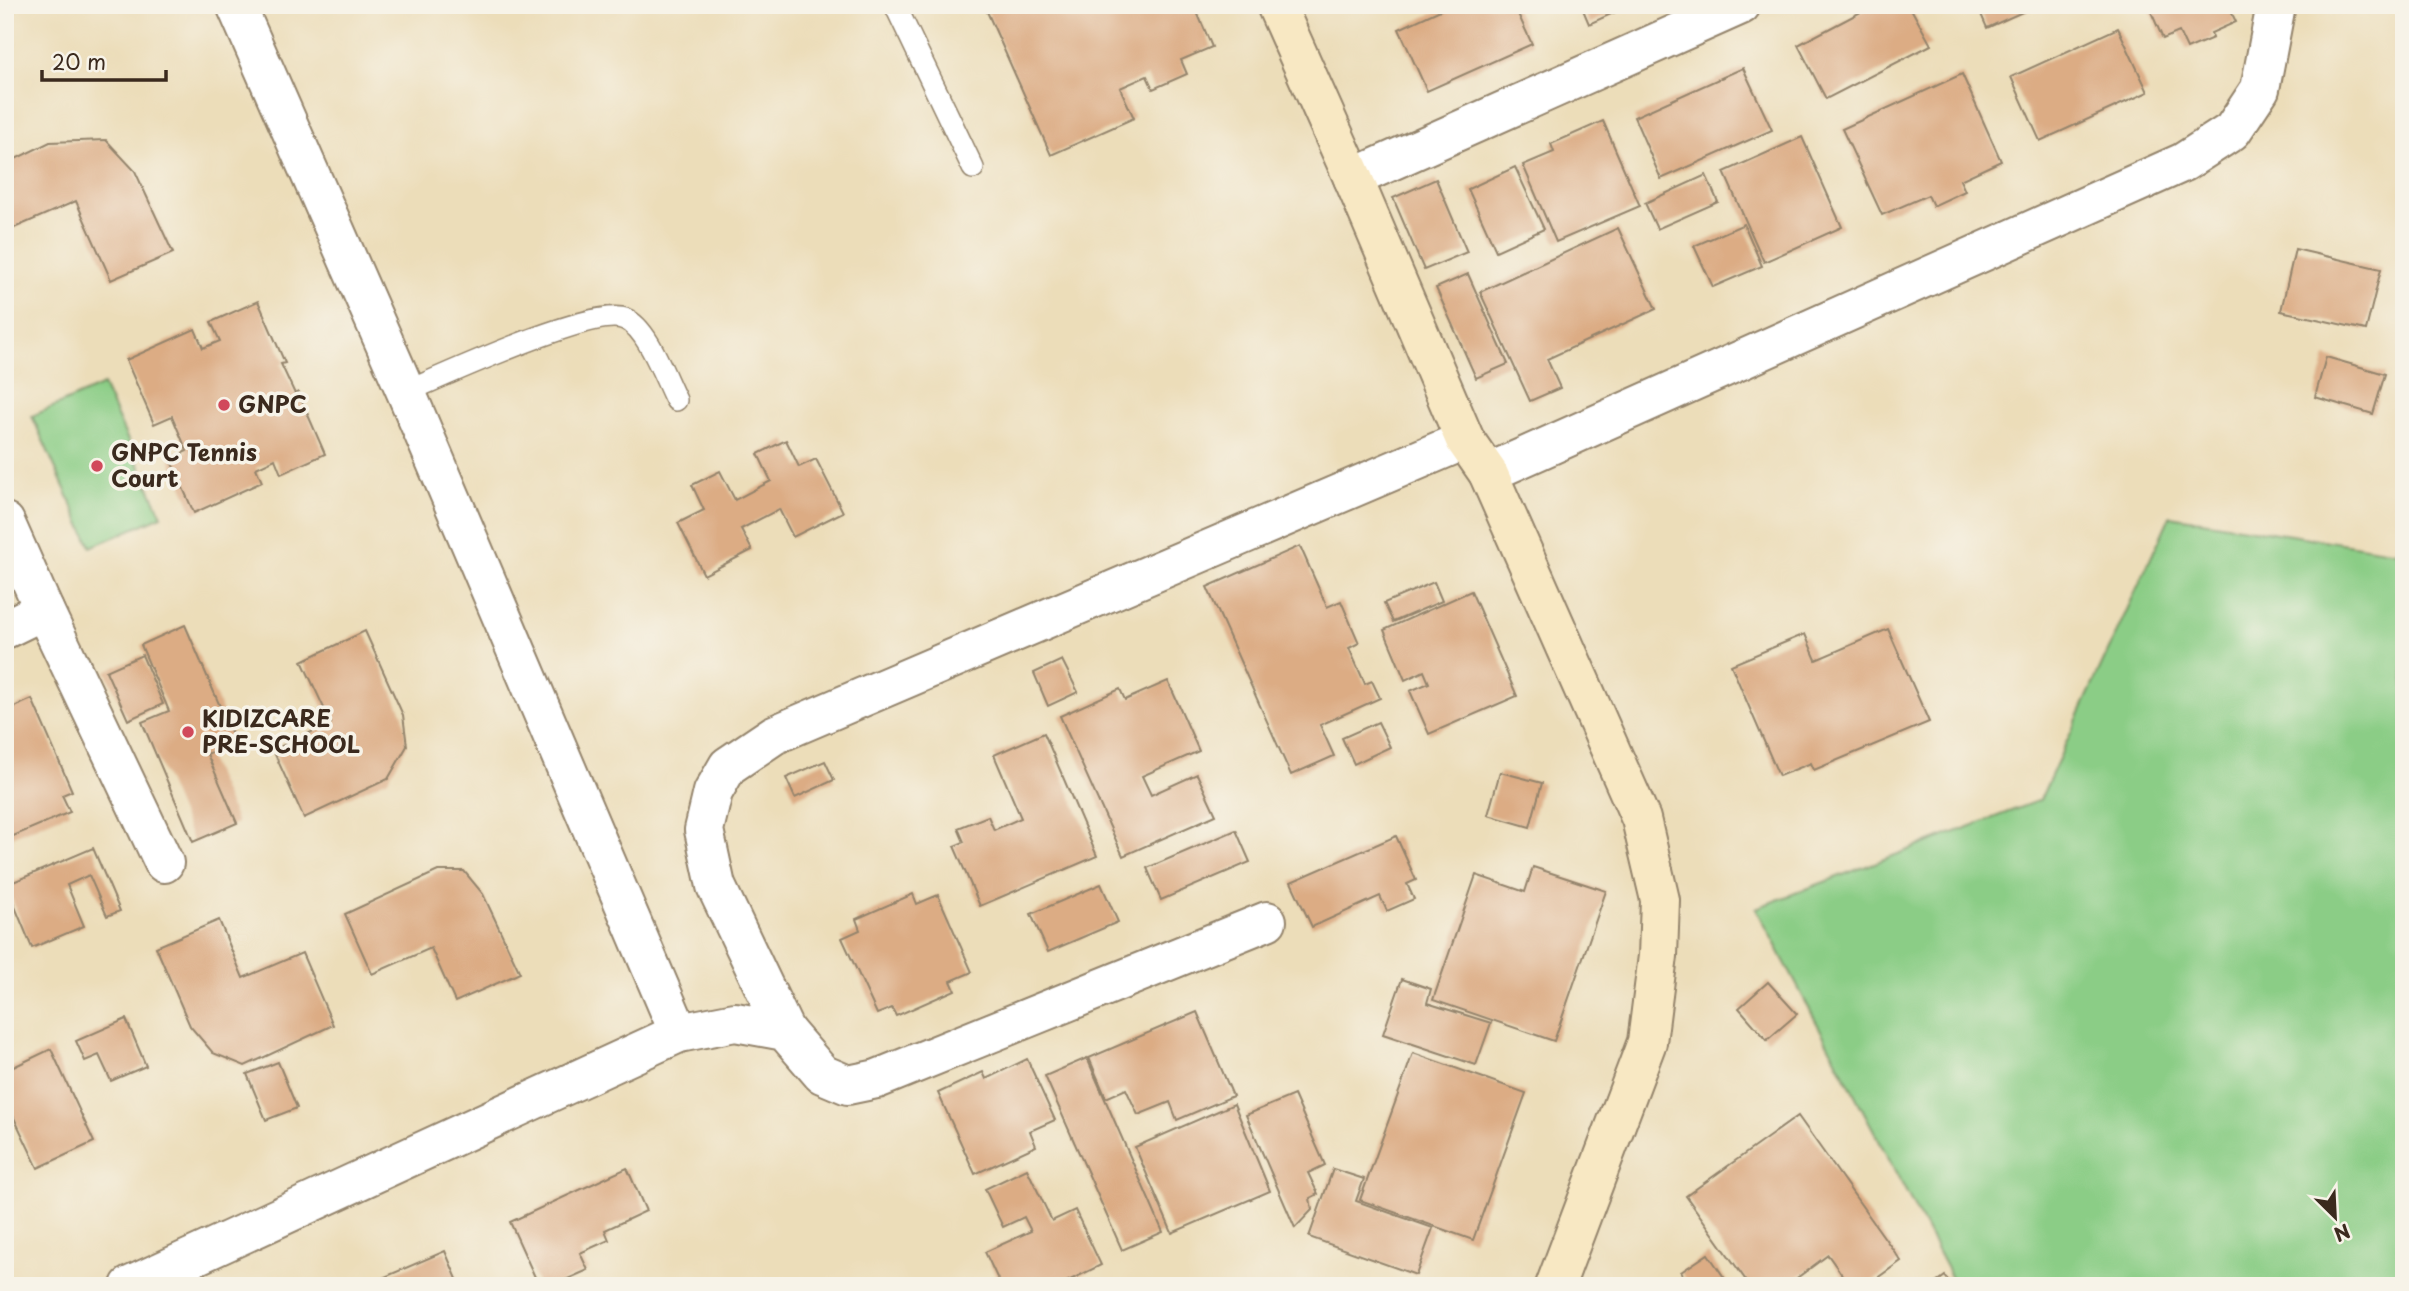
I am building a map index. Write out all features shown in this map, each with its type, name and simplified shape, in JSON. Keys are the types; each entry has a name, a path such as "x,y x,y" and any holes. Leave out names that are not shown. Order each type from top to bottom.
{"street":[{"path":"236,5 406,392 679,1033"},
{"path":"1276,5 1465,440 1488,473 1641,819 1660,900 1658,956 1647,1042 1555,1286"},
{"path":"1353,178 1741,5"},
{"path":"1488,473 2184,162 2232,131 2260,89 2276,5"},
{"path":"1267,921 877,1079 848,1085 822,1074 785,1031 716,886 704,830 713,792 728,766 774,735 1465,440"},
{"path":"5,522 164,863"},
{"path":"5,629 44,610"},
{"path":"130,1286 679,1033 735,1022 785,1031"}],"lane":[{"path":"895,5 973,168"},
{"path":"406,392 549,333 604,317 616,317 626,319 639,330 676,400"}],"green space":[{"name":"GNPC Tennis Court","path":"103,385 162,516 91,547 32,416"},
{"path":"2170,516 2404,553 2404,1286 1956,1286 1756,908 2040,800"}],"building":[{"path":"1078,5 1080,12 1095,5 1194,5 1212,47 1181,60 1187,74 1153,89 1147,76 1120,88 1134,118 1051,155 985,7"},
{"path":"1451,5 1514,5 1532,44 1427,91 1399,29"},
{"path":"1581,5 1631,5 1589,24"},
{"path":"1874,5 1909,5 1931,45 1826,99 1798,45"},
{"path":"1977,5 2038,5 1987,28"},
{"path":"2148,5 2228,5 2236,22 2211,33 2213,38 2187,49 2179,32 2163,39"},
{"path":"2118,28 2148,92 2040,141 2011,77"},
{"path":"1743,68 1772,130 1661,179 1634,117"},
{"path":"1962,74 2001,161 1960,180 1965,191 1933,206 1928,195 1882,215 1842,129"},
{"path":"1603,121 1640,206 1556,242 1523,165 1554,152 1551,144"},
{"path":"1802,137 1842,227 1764,262 1724,172"},
{"path":"106,140 135,171 173,253 111,280 76,201 5,232 5,164 50,142"},
{"path":"1515,167 1544,229 1496,251 1468,189"},
{"path":"1706,175 1718,202 1657,229 1645,203"},
{"path":"1436,179 1467,252 1424,270 1393,198"},
{"path":"1744,224 1762,266 1713,287 1694,246"},
{"path":"1618,228 1656,309 1547,359 1560,388 1530,401 1480,292"},
{"path":"2295,249 2381,269 2366,330 2281,311"},
{"path":"1468,274 1508,364 1476,378 1436,288"},
{"name":"GNPC","path":"258,301 285,363 281,364 295,394 298,392 325,454 281,474 275,459 256,468 262,482 194,513 170,459 187,451 172,416 154,424 126,360 195,329 203,348 220,341 211,322"},
{"path":"2326,357 2385,374 2373,414 2315,397"},
{"path":"786,440 799,467 816,459 843,512 793,537 779,509 741,529 752,550 704,575 678,523 704,510 692,485 720,471 735,500 771,481 758,454"},
{"path":"1300,546 1327,607 1341,601 1359,643 1349,648 1365,684 1372,681 1380,698 1320,725 1334,756 1291,775 1207,587"},
{"path":"1434,582 1442,601 1393,622 1384,603"},
{"path":"1471,591 1517,696 1429,734 1410,691 1429,683 1424,671 1405,680 1384,630"},
{"name":"KIDIZCARE PRE-SCHOOL","path":"185,625 235,741 207,754 237,823 193,842 142,722 169,711 141,645"},
{"path":"1888,629 1929,722 1814,770 1811,763 1779,776 1731,665 1805,634 1816,660"},
{"path":"365,631 403,715 407,746 388,779 304,818 273,750 331,723 302,661"},
{"path":"142,655 163,704 128,720 106,671"},
{"path":"1062,660 1078,692 1048,706 1034,673"},
{"path":"1168,681 1199,751 1142,776 1151,795 1197,774 1216,815 1123,856 1060,716 1120,689 1125,700"},
{"path":"32,699 72,791 62,795 70,812 11,837 5,825 5,711"},
{"path":"1378,722 1390,747 1354,764 1342,738"},
{"path":"1044,733 1097,856 980,906 954,846 964,842 958,828 988,816 994,830 1021,818 994,755"},
{"path":"825,761 834,780 795,798 786,778"},
{"path":"1500,772 1542,783 1530,827 1488,815"},
{"path":"1236,830 1250,862 1161,900 1147,868"},
{"path":"1396,836 1416,880 1407,884 1414,899 1387,911 1380,896 1312,927 1291,882"},
{"path":"93,848 120,911 107,916 89,875 67,885 84,926 32,948 6,885"},
{"path":"1533,867 1606,891 1554,1041 1433,1000 1476,875 1525,892"},
{"path":"438,871 464,871 483,894 520,973 455,1002 431,948 372,974 345,914"},
{"path":"1101,884 1118,922 1048,952 1031,914"},
{"path":"913,894 917,904 938,895 972,972 951,981 955,990 896,1016 892,1008 877,1014 842,938 860,930 856,919"},
{"path":"219,920 243,978 302,953 333,1025 245,1066 213,1053 190,1026 156,947"},
{"path":"1402,979 1431,989 1427,1003 1491,1023 1476,1065 1383,1034"},
{"path":"1768,982 1797,1014 1767,1040 1739,1008"},
{"path":"1197,1012 1233,1096 1177,1120 1170,1102 1138,1115 1126,1089 1106,1098 1089,1058"},
{"path":"126,1019 146,1066 111,1081 99,1055 85,1061 76,1041"},
{"path":"51,1049 94,1142 38,1168 5,1099 5,1071"},
{"path":"1413,1053 1526,1093 1473,1240 1360,1200"},
{"path":"1087,1058 1163,1232 1122,1250 1045,1076"},
{"path":"1027,1059 1055,1120 1030,1131 1036,1146 975,1174 938,1093 983,1072 986,1079"},
{"path":"278,1062 297,1108 266,1120 247,1074"},
{"path":"1294,1095 1325,1165 1308,1173 1318,1194 1310,1198 1312,1210 1295,1228 1246,1115"},
{"path":"1234,1104 1270,1191 1172,1233 1135,1147"},
{"path":"1798,1116 1901,1261 1866,1286 1850,1286 1828,1255 1786,1286 1750,1286 1686,1196"},
{"path":"627,1168 646,1211 605,1230 609,1240 580,1253 588,1270 552,1286 539,1286 510,1222"},
{"path":"1027,1169 1052,1221 1075,1210 1101,1265 1058,1286 1001,1286 985,1252 1031,1231 1024,1217 1003,1227 985,1189"},
{"path":"1333,1169 1364,1179 1356,1201 1433,1228 1416,1275 1309,1237"},
{"path":"445,1251 460,1286 364,1286"},
{"path":"1708,1254 1730,1286 1690,1286 1681,1272"},
{"path":"1945,1276 1952,1286 1932,1286"}],"place":[{"name":"GNPC","path":"224,405"},
{"name":"GNPC Tennis Court","path":"97,466"},
{"name":"KIDIZCARE PRE-SCHOOL","path":"188,732"}]}
